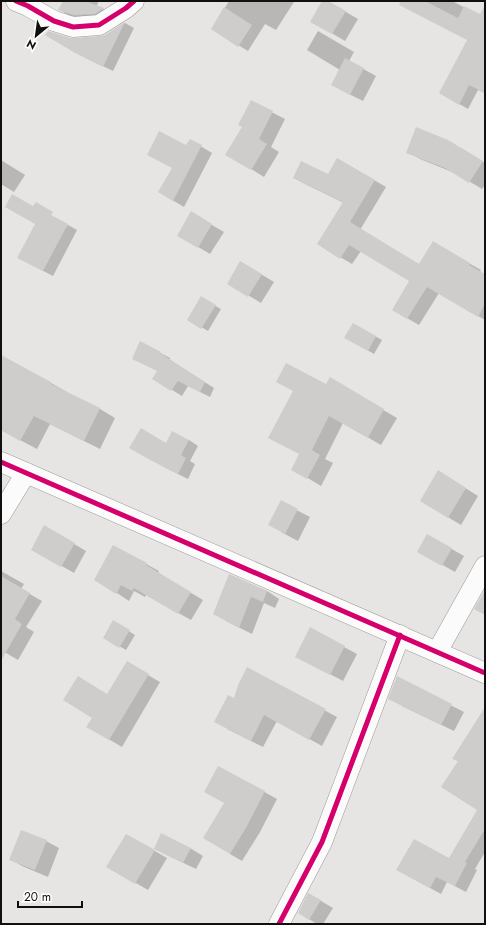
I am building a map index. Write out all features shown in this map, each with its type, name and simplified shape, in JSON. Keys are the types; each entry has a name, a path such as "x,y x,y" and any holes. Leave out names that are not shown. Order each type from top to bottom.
{"street":[{"path":"16,1 54,21 73,27 99,25 126,8 134,1"},
{"path":"1,462 485,672"},
{"path":"1,514 26,473"},
{"path":"437,652 485,566"},
{"path":"279,924 322,842 400,635"}],"building":[{"path":"63,1 85,1 104,8 95,14 74,15 58,10"},
{"path":"322,1 328,1 346,11 332,34 310,22"},
{"path":"401,1 425,1 458,18 464,6 480,14 485,5 485,93 469,85 459,105 439,93 467,40 399,5"},
{"path":"224,7 252,25 238,47 211,29"},
{"path":"125,22 103,67 75,53 45,35 48,31 70,38 100,36 105,35"},
{"path":"345,58 364,68 350,95 331,85"},
{"path":"251,100 273,111 259,139 267,144 251,170 225,155 242,127 238,125"},
{"path":"416,127 448,140 483,161 469,183 445,168 406,153"},
{"path":"159,131 186,145 190,139 202,145 173,201 158,192 172,168 147,155"},
{"path":"337,158 375,180 350,222 419,264 433,241 470,263 469,265 485,274 485,304 478,317 427,287 407,319 392,310 409,281 349,245 340,259 317,244 343,202 293,178 301,161 328,174"},
{"path":"12,194 33,206 36,202 53,212 51,215 68,224 43,271 17,258 35,224 5,207"},
{"path":"191,211 212,224 198,248 177,236"},
{"path":"240,261 262,274 248,297 227,284"},
{"path":"201,296 216,305 201,329 187,320"},
{"path":"353,323 376,336 368,351 344,338"},
{"path":"140,341 161,352 160,353 205,382 200,392 178,381 171,391 152,379 157,371 132,359"},
{"path":"1,355 51,382 51,384 100,408 84,441 34,416 20,441 1,430"},
{"path":"286,363 326,384 330,377 384,409 368,438 329,416 312,450 320,455 307,479 291,470 299,454 268,438 293,391 276,382"},
{"path":"141,428 166,443 172,431 189,440 181,455 186,458 178,474 129,448"},
{"path":"438,470 466,488 448,518 420,501"},
{"path":"281,500 298,509 285,534 268,525"},
{"path":"44,525 75,543 61,567 31,550"},
{"path":"427,534 452,548 442,566 417,552"},
{"path":"113,545 147,563 146,565 191,592 178,614 134,588 132,591 121,585 116,594 94,580"},
{"path":"229,574 267,591 263,602 251,597 239,628 213,614"},
{"path":"1,576 30,593 15,619 22,624 1,661"},
{"path":"485,590 485,615 474,609"},
{"path":"113,620 130,630 119,648 103,638"},
{"path":"310,627 345,646 330,675 295,657"},
{"path":"127,661 149,674 109,740 86,727 92,718 63,700 78,676 107,694"},
{"path":"247,667 326,709 309,740 264,715 251,741 214,722 228,695 234,698 238,685"},
{"path":"397,676 452,704 441,725 388,699"},
{"path":"485,707 485,829 465,862 467,863 455,886 436,877 430,888 396,870 414,839 449,858 477,810 441,787 458,761 452,759"},
{"path":"218,766 265,791 247,826 230,854 203,838 224,803 204,792"},
{"path":"21,830 47,840 35,870 9,860"},
{"path":"161,833 191,848 183,863 154,849"},
{"path":"126,834 155,850 135,884 106,867"},
{"path":"308,893 321,900 309,920 298,913"}],"cycle path":[{"path":"16,1 54,21 73,27 99,25 126,8 134,1"},
{"path":"1,462 485,673"},
{"path":"279,924 322,842 400,635"}]}
